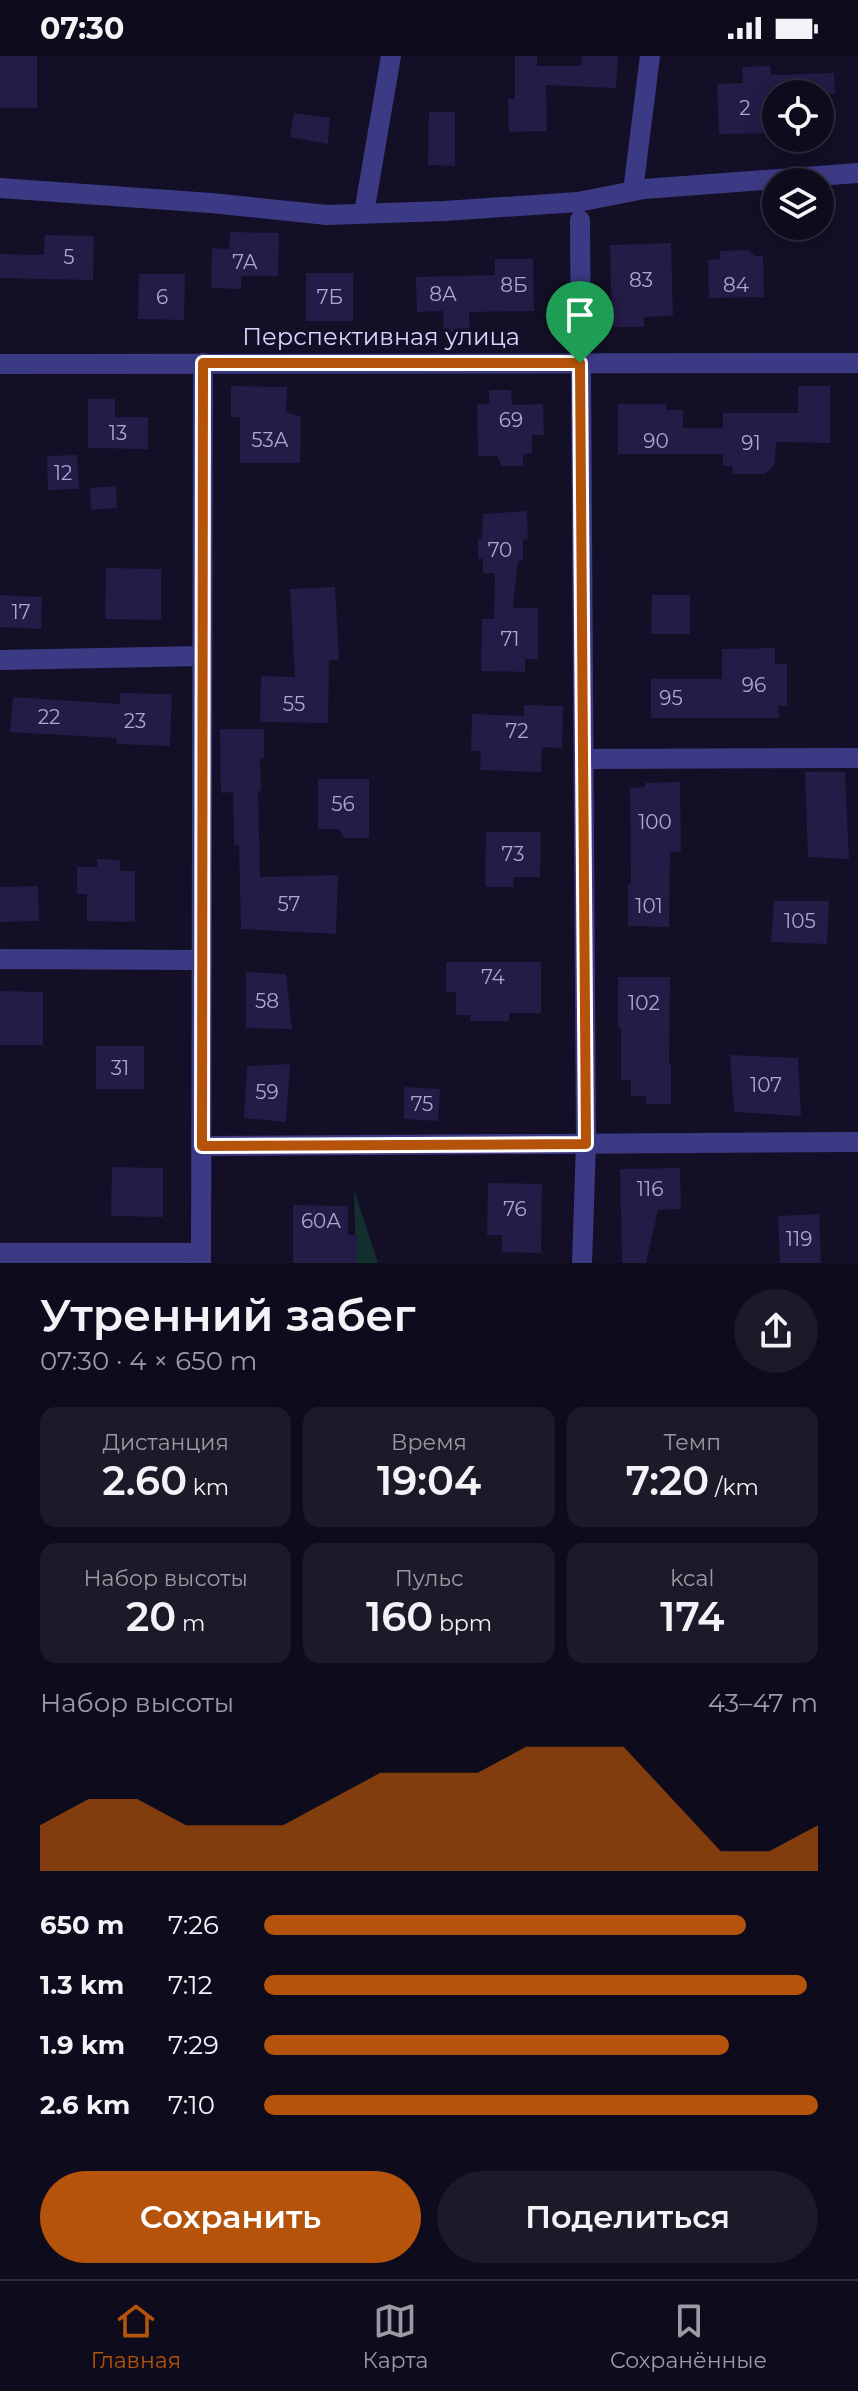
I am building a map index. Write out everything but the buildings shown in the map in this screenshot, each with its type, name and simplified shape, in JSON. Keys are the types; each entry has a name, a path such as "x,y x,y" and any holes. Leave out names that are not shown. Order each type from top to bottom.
{"street":[{"path":"364,213 391,56"},
{"path":"633,191 650,56"},
{"path":"0,188 211,203 327,215 578,202 633,191 858,173"},
{"path":"580,220 586,1144 582,1263"},
{"path":"0,1253 201,1258 203,363"},
{"name":"Перспективная улица","path":"0,364 858,363"},
{"path":"0,660 202,656"},
{"path":"585,759 858,758"},
{"path":"0,959 202,960"},
{"path":"202,1146 858,1142"}],"green space":[{"path":"354,1190 378,1263 356,1263"}],"route":[{"path":"203,363 580,363 586,1144 202,1146 203,363"}]}
